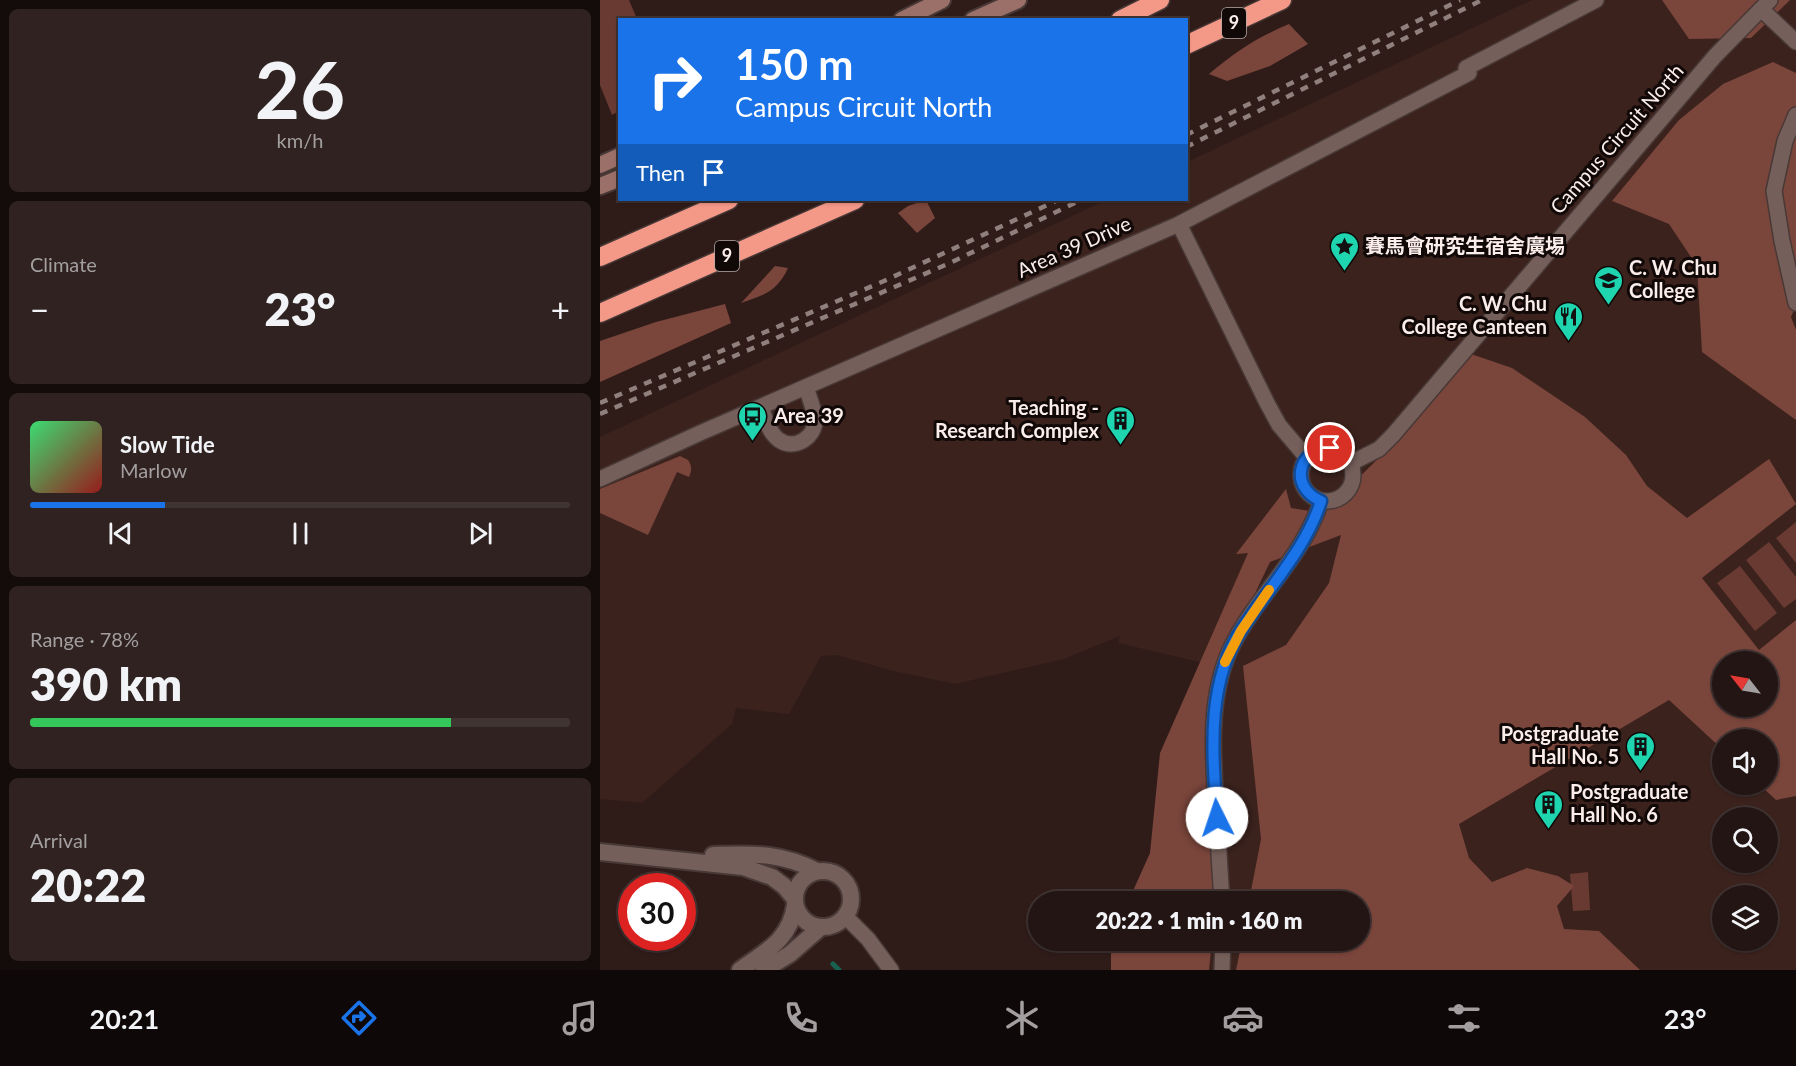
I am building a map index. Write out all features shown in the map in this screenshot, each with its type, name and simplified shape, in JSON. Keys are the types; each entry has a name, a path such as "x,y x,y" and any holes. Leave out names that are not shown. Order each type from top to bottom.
{"highway":[{"path":"1124,18 1160,0"},
{"name":"9","path":"1188,44 1282,0"},
{"path":"600,256 727,201"},
{"name":"9","path":"600,313 853,201"}],"main road":[{"path":"906,18 942,0"},
{"path":"978,18 1018,0"},
{"path":"600,165 618,157"},
{"path":"600,186 618,178"}],"street":[{"name":"Area 39 Drive","path":"600,479 1179,224 1469,73 1466,68 1596,0"},
{"path":"1766,4 1796,42"},
{"name":"Campus Circuit North","path":"1351,463 1367,457 1393,435 1715,56 1766,4"},
{"path":"1796,115 1785,141 1774,191 1796,303"},
{"path":"1179,224 1279,425 1307,458"},
{"path":"761,407 778,440 785,443 800,443 811,434 815,420 806,387"},
{"path":"1330,448 1339,451 1351,463 1353,471 1350,488 1338,499 1321,501 1313,497 1302,483 1300,474 1307,458 1313,452 1322,449 1330,448"},
{"path":"1221,891 1213,736 1217,697 1224,666 1241,631 1303,543 1314,522 1321,501"},
{"path":"600,852 754,870 778,881 794,902 797,912 807,923 821,927 835,925 849,910 851,897 846,884 836,874 817,871 788,858 765,854 655,857"},
{"path":"740,970 782,938 791,922 799,884 803,878 817,871"},
{"path":"845,916 868,939 891,970"},
{"path":"764,970 790,954 821,927"},
{"path":"1222,970 1223,951"}],"shaded area":[{"path":"600,0 629,0 637,18 618,18 618,112 612,115 600,85"},
{"path":"1532,0 1796,0 1796,970 1199,970 1196,951 1370,951 1370,891 1192,891 1208,664 1118,643 1120,636 1064,659 955,684 889,670 837,655 821,656 789,714 736,708 732,724 642,803 600,799 600,437 1104,201 1188,201 1188,162"},
{"path":"1662,0 1790,0 1751,38 1689,39"},
{"path":"1289,24 1308,44 1270,66 1227,81 1209,74 1228,58 1266,34"},
{"path":"1773,62 1796,73 1796,305 1791,317 1796,330 1796,420 1702,352 1697,266 1669,224 1612,201 1679,120 1723,84"},
{"path":"926,201 935,218 917,233 898,213 908,206"},
{"path":"775,266 788,268 774,288 763,295 741,303"},
{"path":"725,304 731,323 600,382 600,341 656,322"},
{"path":"1471,354 1512,368 1585,417 1626,455 1647,486 1687,518 1769,459 1796,504 1702,578 1759,650 1796,620 1796,796 1776,800 1771,795 1778,795 1778,729 1712,729 1712,740 1669,700 1459,824 1469,858 1492,882 1527,868 1558,876 1574,886 1557,906 1564,929 1599,931 1640,970 1236,970 1240,951 1370,951 1370,891 1251,891 1261,839 1243,666 1286,645 1329,583 1341,535 1270,562 1212,683 1213,891 1133,891 1150,853 1160,753 1248,553 1236,554 1286,489 1291,508 1323,513 1401,436"},
{"path":"680,456 688,460 690,464 689,477 677,472 648,535 600,513 600,489"},
{"path":"1796,522 1796,563 1776,538"},
{"path":"1769,542 1796,577 1796,599 1784,608 1746,560"},
{"path":"1740,566 1777,613 1755,631 1717,583"},
{"path":"1588,872 1590,910 1573,911 1570,874"},
{"path":"1111,951 1211,951 1209,970 1111,970"}],"waterway":[{"path":"833,964 839,970"}],"railway":[{"path":"1188,134 1460,0"},
{"path":"1188,146 1482,0"},
{"path":"600,403 884,281 1056,201"},
{"path":"600,414 950,263 1079,201"}],"slow traffic":[{"path":"1225,662 1241,631 1269,590"}],"place":[{"name":"賽馬會研究生宿舍廣埸","path":"1344,272"},
{"name":"C. W. Chu College","path":"1608,306"},
{"name":"C. W. Chu College Canteen","path":"1568,342"},
{"name":"Area 39","path":"753,442"},
{"name":"Teaching - Research Complex","path":"1120,446"},
{"name":"Postgraduate Hall No. 5","path":"1640,772"},
{"name":"Postgraduate Hall No. 6","path":"1549,830"}],"route":[{"path":"1217,818 1213,727 1224,666 1241,631 1303,543 1314,522 1321,501 1306,491 1300,474 1302,466 1313,452 1330,448"}]}
